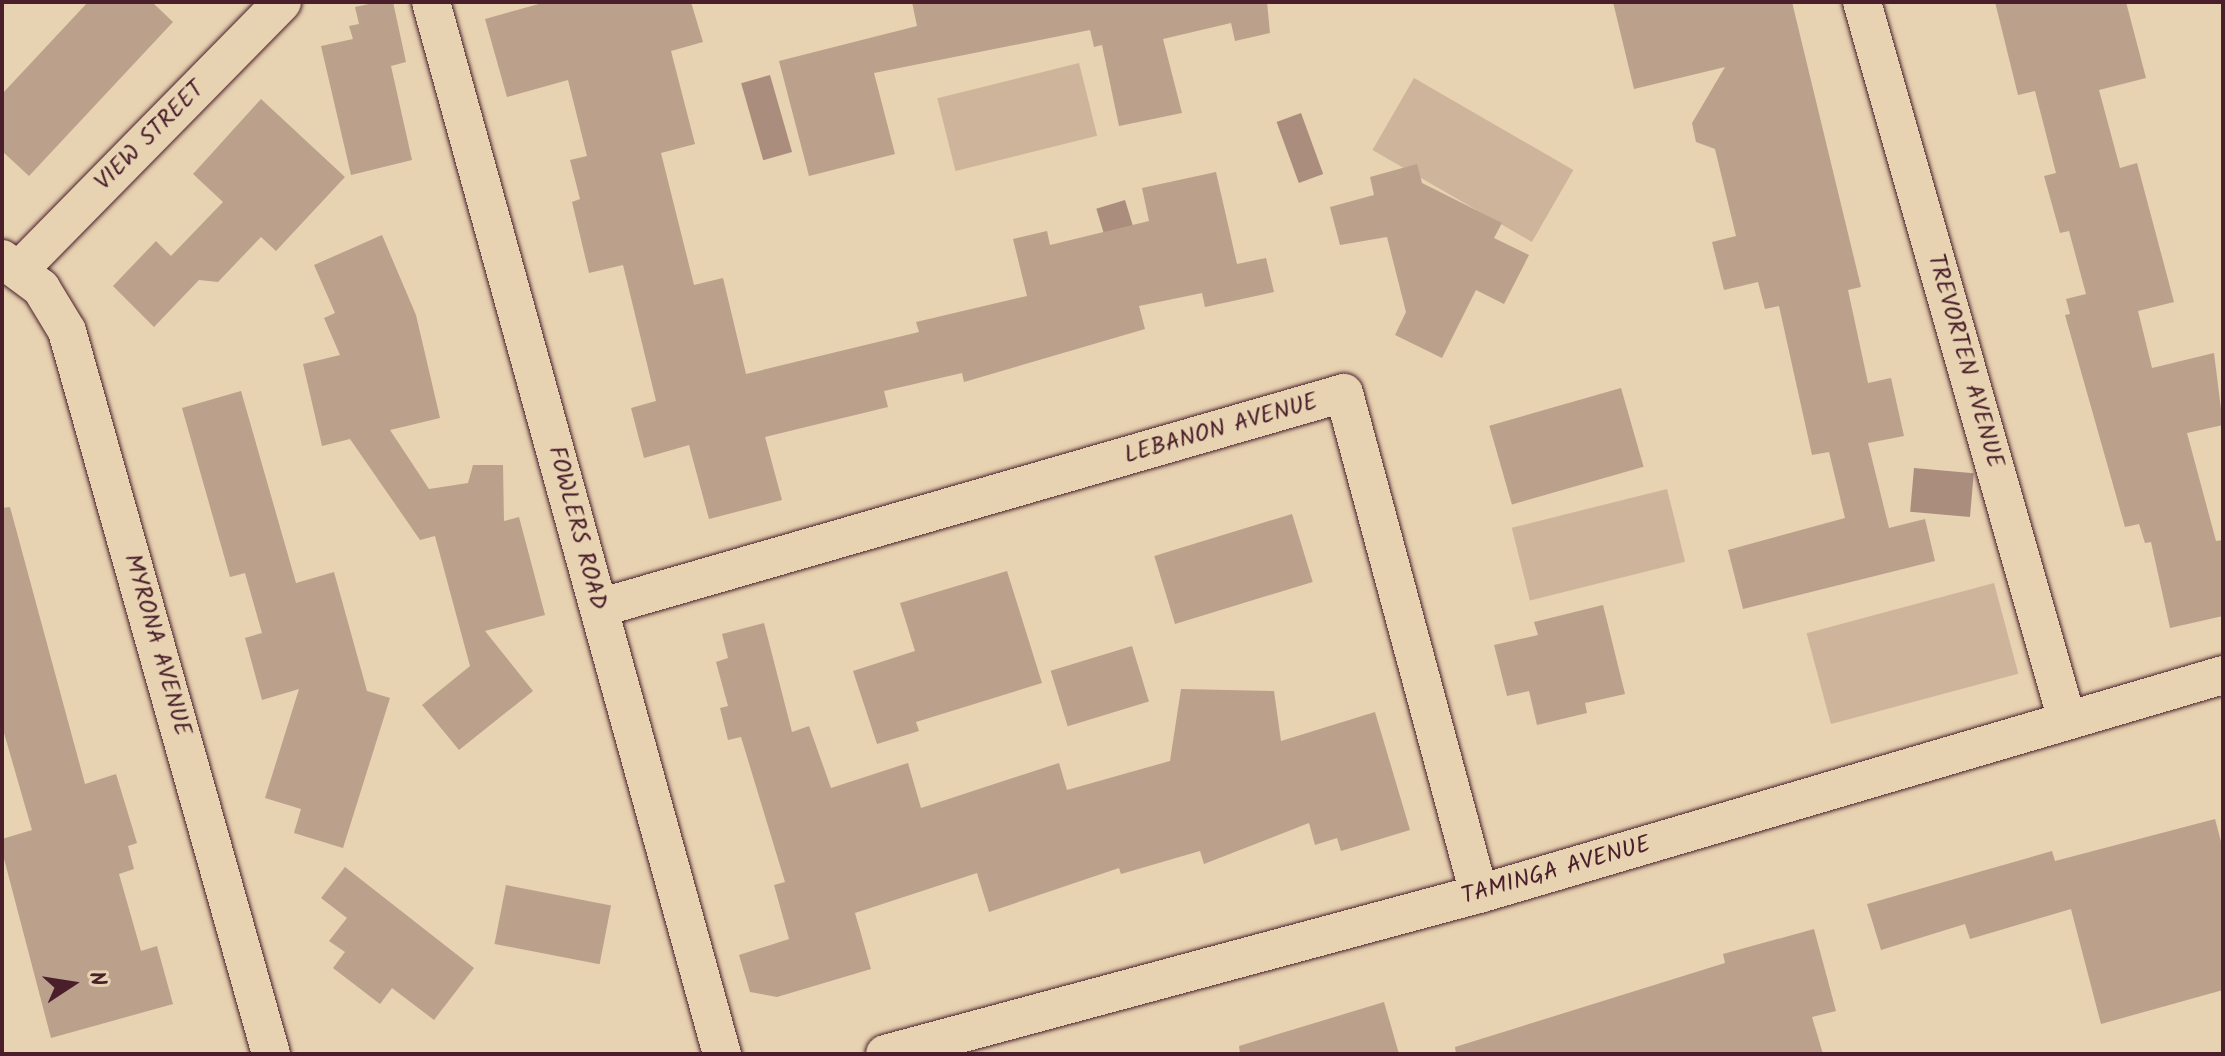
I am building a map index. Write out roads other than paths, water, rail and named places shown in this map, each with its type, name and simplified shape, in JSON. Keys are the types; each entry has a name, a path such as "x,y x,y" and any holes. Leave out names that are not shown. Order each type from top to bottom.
{"street":[{"name":"VIEW STREET","path":"10,265 282,2"},
{"name":"FOWLERS ROAD","path":"431,2 722,1054"},
{"name":"TREVORTEN AVENUE","path":"1862,2 2067,720"},
{"name":"MYRONA AVENUE","path":"10,265 41,288 67,331 271,1054"},
{"name":"LEBANON AVENUE","path":"599,608 1344,393 1479,894"},
{"name":"TAMINGA AVENUE","path":"885,1054 1479,894 2223,675"}]}
